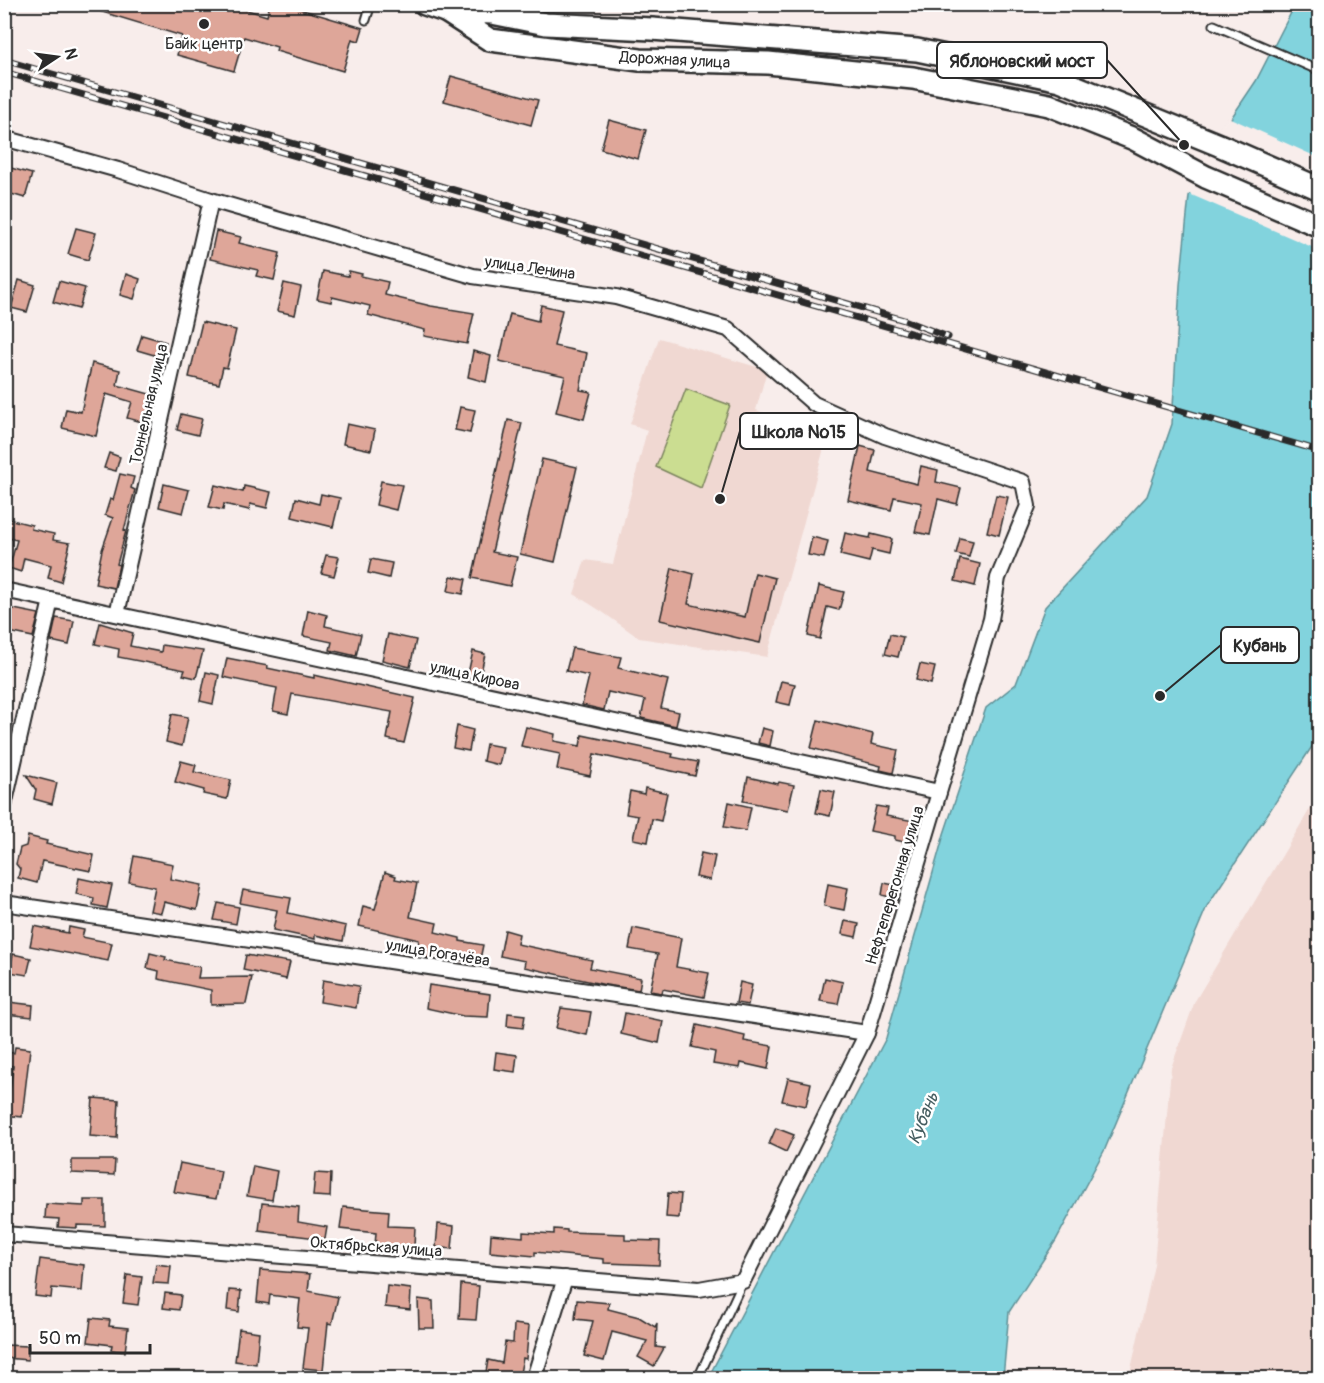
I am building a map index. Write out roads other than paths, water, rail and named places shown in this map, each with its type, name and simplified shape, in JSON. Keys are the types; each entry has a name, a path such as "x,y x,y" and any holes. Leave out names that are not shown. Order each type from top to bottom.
{"main road":[{"name":"Дорожная улица","path":"435,8 492,13 546,24 652,29 917,50 1059,80 1320,189"},
{"name":"Дорожная улица","path":"435,8 490,40 640,60 768,63 913,78 1049,105 1134,139 1206,177 1320,226"}],"street":[{"name":"улица Ленина","path":"4,138 473,276 616,297 728,329 814,404 885,436 1023,482"},
{"name":"Тоннельная улица","path":"117,614 211,200"},
{"name":"Нефтеперегонная улица","path":"743,1281 867,1034 991,619 998,578 1028,506 1023,482"},
{"name":"улица Кирова","path":"4,590 939,792"},
{"path":"4,806 51,600"},
{"name":"улица Рогачёва","path":"4,903 867,1034"},
{"name":"Октябрьская улица","path":"4,1234 699,1289 743,1281"},
{"path":"534,1378 565,1278"}],"lane":[{"path":"366,20 371,4"},
{"path":"1214,24 1320,71"},
{"path":"698,1378 743,1281"}],"water":[{"name":"Кубань","path":"1295,5 1319,5 1319,736 1207,906 1105,1149 1056,1240 1009,1312 1003,1378 708,1378 886,1038 944,834 986,708 1016,684 1045,607 1147,496 1172,424 1180,285 1189,196 1213,145 1256,81"}],"railway":[{"path":"4,60 904,320 948,337"},
{"path":"4,72 1320,451"}],"place":[{"name":"Байк центр","path":"204,24"},
{"name":"Яблоновский мост","path":"1184,145"},
{"name":"Школа №15","path":"720,499"},
{"name":"Кубань","path":"1160,696"}]}
